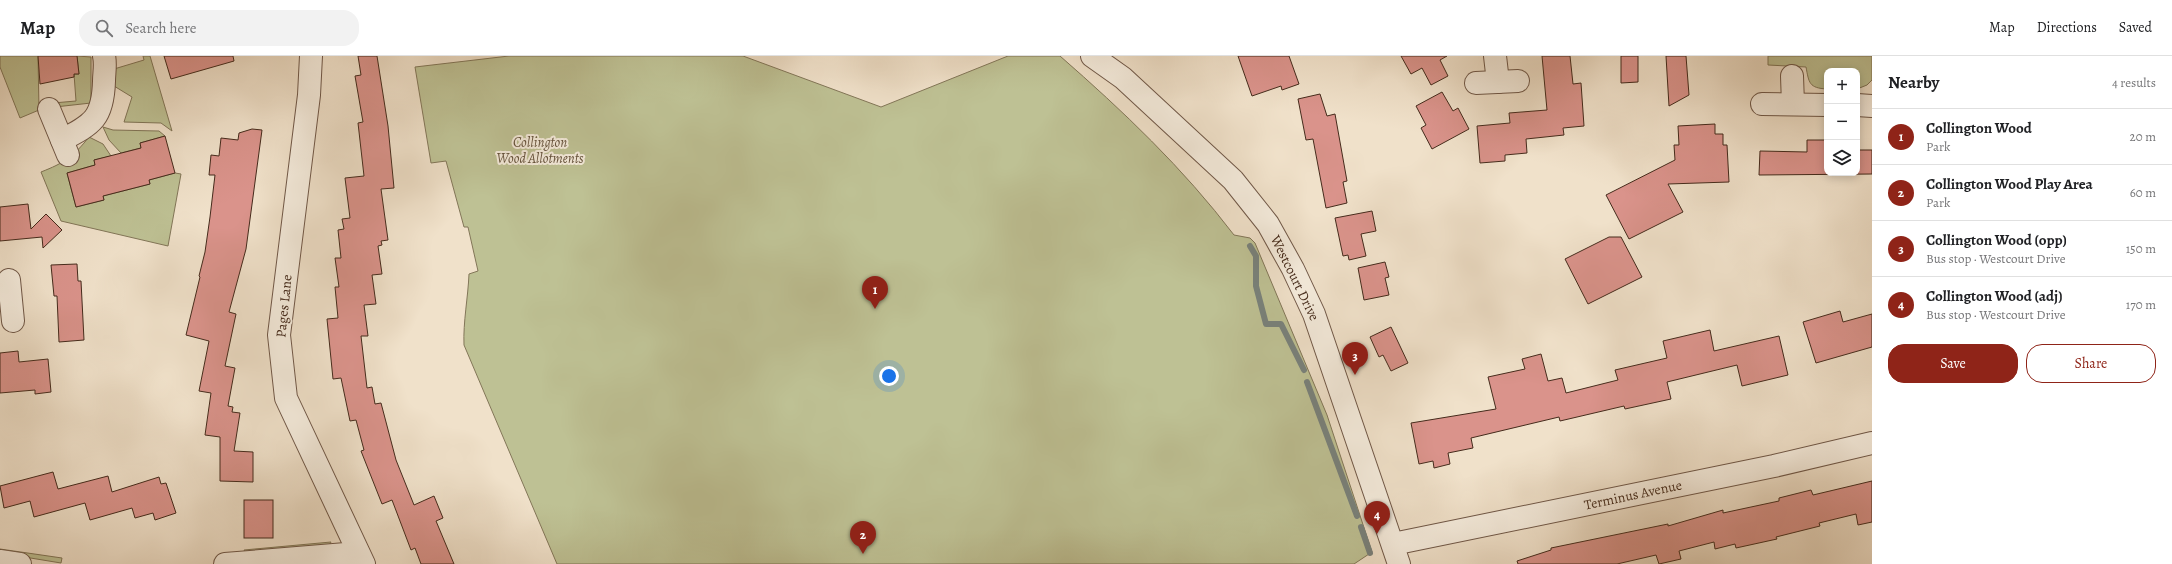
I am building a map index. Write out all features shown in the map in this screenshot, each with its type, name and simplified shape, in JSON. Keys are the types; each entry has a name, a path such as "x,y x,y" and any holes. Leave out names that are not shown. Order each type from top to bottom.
{"street":[{"path":"49,110 65,148 88,127 98,114 104,97 104,56"},
{"name":"Pages Lane","path":"311,56 309,95 279,335 286,398 361,558"},
{"name":"Westcourt Drive","path":"1092,56 1123,78 1233,180 1268,224 1293,269 1314,314 1396,554"},
{"path":"1476,83 1508,81 1495,56"},
{"path":"1792,76 1793,104"},
{"path":"1762,104 1824,105"},
{"path":"1860,105 1872,106"},
{"path":"8,309 9,280"},
{"name":"Terminus Avenue","path":"1396,554 1872,443"},
{"path":"225,564 361,558"},
{"path":"0,561 20,564"}],"green space":[{"path":"0,56 38,56 39,110 20,118 0,67"},
{"path":"77,56 91,57 91,103 55,107 53,103 76,101 74,74 79,74"},
{"path":"143,56 150,56 172,131 161,123 124,122 132,97 114,86 114,69 144,60"},
{"name":"Collington Wood Allotments","path":"509,56 743,56 881,107 1008,56 1060,56 1152,141 1194,186 1234,235 1250,238 1255,243 1327,415 1372,552 1354,564 557,564 464,345 469,274 478,271 468,227 464,227 446,161 431,163 415,67"},
{"path":"1768,56 1872,56 1872,80 1867,85 1860,88 1860,68 1824,68 1824,88 1813,86 1811,84 1806,67 1768,65"},
{"path":"103,127 113,130 159,131 165,136 140,143 141,148 121,153 109,140"},
{"path":"89,137 103,144 111,156 94,160 95,165 67,173 76,207 104,200 103,196 150,184 149,180 175,173 181,174 168,246 61,221 41,172 68,159"},
{"path":"331,542 329,546 246,554 244,550"},
{"path":"0,549 62,558 61,563 0,553"}],"building":[{"path":"38,56 77,56 79,74 74,74 74,77 40,84"},
{"path":"164,56 233,56 234,61 171,79"},
{"path":"358,56 377,56 388,126 394,188 381,189 388,240 381,241 382,245 378,246 382,274 372,275 376,304 364,305 368,336 361,336 367,388 372,387 375,404 381,403 396,460 414,505 434,496 443,518 436,521 454,564 421,564 415,548 411,550 392,500 382,504 361,451 364,450 356,420 350,421 341,378 333,379 327,319 338,318 335,287 339,287 335,258 341,258 338,230 344,229 342,219 350,218 345,178 364,176 358,123 363,122 355,76 361,75"},
{"path":"1238,56 1289,56 1299,84 1282,90 1281,86 1252,96"},
{"path":"1401,56 1447,56 1440,60 1448,76 1431,85 1422,68 1411,74"},
{"path":"1542,56 1570,56 1573,84 1581,83 1584,126 1563,128 1564,135 1526,139 1527,153 1505,155 1505,161 1480,163 1477,126 1510,123 1509,113 1547,110"},
{"path":"1621,56 1638,56 1638,82 1621,83"},
{"path":"1666,56 1686,56 1689,95 1669,106"},
{"path":"1442,92 1453,111 1458,108 1469,129 1432,149 1421,128 1426,125 1416,106"},
{"path":"1320,94 1327,116 1335,114 1347,181 1343,182 1347,203 1326,208 1313,139 1306,140 1298,99"},
{"path":"1715,124 1715,134 1723,134 1723,145 1727,145 1729,182 1668,184 1683,212 1629,239 1606,195 1675,160 1674,145 1679,145 1678,126"},
{"path":"252,129 262,130 246,249 229,312 236,314 225,366 235,368 228,406 233,407 232,412 240,413 234,451 253,452 253,482 220,481 220,437 205,435 211,393 199,391 209,341 186,335 200,277 210,217 215,175 209,175 211,155 219,156 221,138 238,140 239,133"},
{"path":"165,136 175,173 149,180 150,184 103,196 104,200 76,207 67,173 95,165 94,160 141,148 140,143"},
{"path":"1807,140 1824,140 1824,174 1759,175 1760,151 1807,152"},
{"path":"1860,150 1872,150 1872,174 1860,174"},
{"path":"28,204 31,229 46,214 62,230 43,248 42,237 0,241 0,207"},
{"path":"1372,211 1376,231 1361,234 1366,256 1349,260 1348,255 1343,256 1335,218"},
{"path":"1609,237 1621,237 1642,277 1588,304 1565,259"},
{"path":"1385,262 1389,277 1385,278 1389,295 1364,300 1358,268"},
{"path":"77,264 78,281 81,281 84,340 59,342 57,296 54,296 51,265"},
{"path":"1840,311 1843,322 1872,314 1872,347 1816,363 1803,322"},
{"path":"1391,327 1408,363 1391,371 1383,355 1379,357 1370,337"},
{"path":"1710,330 1714,351 1779,336 1788,375 1742,386 1737,365 1667,382 1671,399 1625,409 1624,406 1560,421 1559,417 1471,438 1473,448 1448,453 1450,464 1434,468 1433,461 1419,464 1411,423 1496,409 1488,377 1525,369 1522,359 1541,354 1548,381 1562,378 1566,393 1618,380 1615,370 1667,358 1663,341"},
{"path":"18,351 19,362 48,359 51,392 35,394 35,390 0,393 0,353"},
{"path":"53,472 58,489 108,476 112,492 159,477 161,484 166,483 176,513 155,520 153,513 135,518 132,508 90,520 85,503 34,517 30,501 4,508 0,486"},
{"path":"1872,481 1872,522 1858,525 1856,514 1819,523 1820,526 1776,537 1777,539 1736,548 1735,544 1715,549 1714,542 1679,551 1681,559 1659,564 1656,555 1617,564 1518,564 1517,561 1551,550 1551,548 1668,524 1668,526 1723,510 1723,513 1779,501 1779,498 1811,490 1813,495"},
{"path":"244,500 273,500 273,538 244,538"}],"waterway":[{"path":"1250,246 1256,256 1256,286 1266,324 1281,324 1304,370"},
{"path":"1307,382 1357,516"},
{"path":"1361,527 1370,553"}],"place":[{"name":"Collington Wood","path":"875,309"},
{"name":"Collington Wood (opp)","path":"1355,375"},
{"name":"Collington Wood (adj)","path":"1377,534"},
{"name":"Collington Wood Play Area","path":"863,554"}]}
